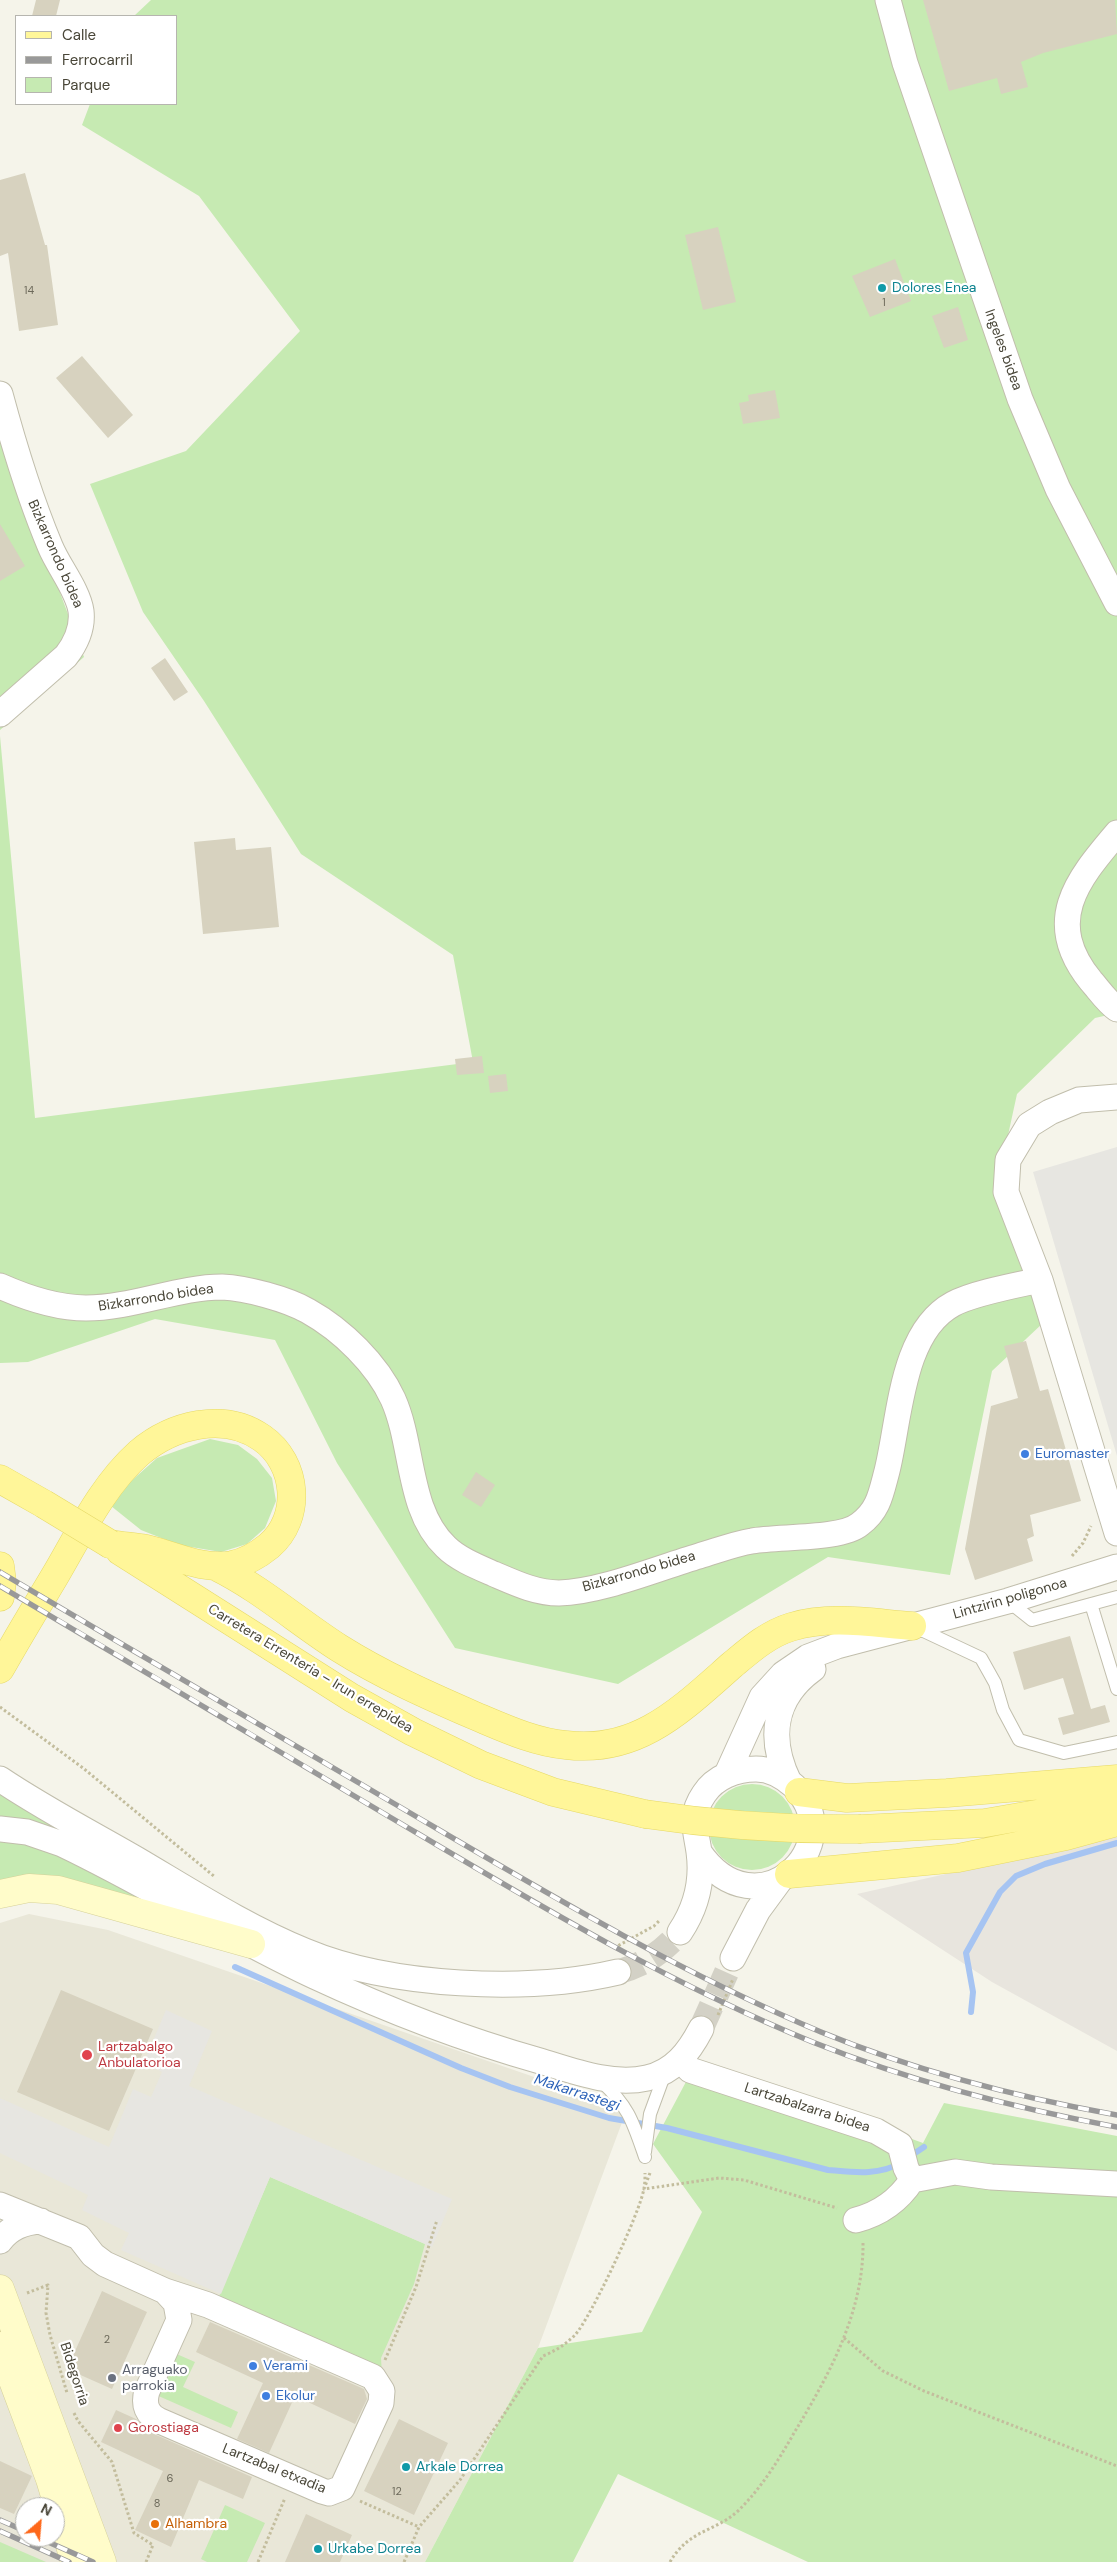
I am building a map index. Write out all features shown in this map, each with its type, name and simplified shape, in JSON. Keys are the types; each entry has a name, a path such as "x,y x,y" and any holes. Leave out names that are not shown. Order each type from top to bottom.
{"main road":[{"path":"0,1669 94,1509 120,1474 140,1453 171,1433 188,1427 215,1423 244,1429 262,1438 276,1452 286,1466 292,1502 287,1523 278,1538 250,1559 233,1565 215,1566 184,1561 148,1550 110,1544"},
{"name":"Carretera Errenteria – Irun errepidea","path":"0,1480 110,1544 352,1698 413,1732 481,1765 553,1792 645,1814 701,1823 809,1830 985,1824 1117,1800"},
{"path":"0,1566 2,1582 0,1597"},
{"path":"215,1566 243,1580 339,1648 413,1689 524,1735 565,1745 606,1744 625,1740 656,1727 683,1708 747,1652 774,1634 791,1627 832,1620 907,1627"},
{"path":"794,1787 847,1798 1117,1779"},
{"path":"785,1877 958,1858 1058,1838 1117,1822"},
{"path":"0,1894 29,1888 58,1890 251,1944"},
{"path":"12,2291 102,2562"},
{"path":"0,2346 50,2479 75,2562"}],"street":[{"name":"Ingeles bidea","path":"888,0 904,63 1020,399 1058,489 1117,603"},
{"name":"Bizkarrondo bidea","path":"0,394 30,497 60,568 81,609 81,624 75,645 66,656 0,714"},
{"path":"1117,833 1084,876 1069,905 1066,917 1068,939 1083,970 1117,1009"},
{"path":"1117,1097 1079,1100 1050,1112 1029,1126 1008,1160 1006,1192 1040,1280 1117,1532"},
{"name":"Bizkarrondo bidea","path":"0,1286 30,1300 83,1308 120,1306 222,1287 266,1295 307,1310 346,1338 374,1371 393,1398 421,1504 429,1526 447,1548 479,1568 526,1588 559,1593 608,1584 752,1541 821,1535 857,1527 877,1508 912,1351 925,1328 953,1304 1040,1280"},
{"name":"Lintzirin poligonoa","path":"727,1774 737,1756 754,1711 762,1697 795,1664 822,1650 1008,1601 1117,1567"},
{"name":"Lintzirin poligonoa","path":"794,1787 777,1751 776,1735 778,1719 790,1691 812,1669 907,1627"},
{"path":"734,1965 758,1910 804,1856 811,1835 809,1812 794,1787 775,1773 759,1769 742,1770 727,1774 714,1783 704,1794 697,1808 694,1822 694,1837 699,1852 710,1868 725,1880 743,1886 762,1886 785,1877"},
{"path":"0,1779 251,1926 335,1962 408,1977 457,1982 550,1982 594,1978 615,1961"},
{"path":"0,1829 27,1832 62,1844 313,1976 394,2012 500,2050 597,2077 631,2080 647,2078 674,2065 708,2026"},
{"path":"673,1923 695,1905 700,1885 699,1852"},
{"name":"Lartzabalzarra bidea","path":"674,2065 868,2127 906,2164"},
{"path":"856,2220 870,2216 884,2208 904,2192 906,2164 991,2177 1117,2184"},
{"path":"0,2205 79,2237 93,2255 105,2264 165,2291 208,2305 368,2375 380,2386"},
{"path":"0,2241 11,2230 20,2225 41,2221"},
{"name":"Lartzabal etxadia","path":"165,2291 176,2303 179,2320 147,2391 145,2403 150,2414 160,2421 322,2492 336,2491 346,2483 381,2402 380,2386"}],"lane":[{"path":"1008,1601 1032,1620 1117,1597"},
{"path":"1091,1604 1117,1689"},
{"path":"907,1627 981,1658 995,1683 1003,1710 1019,1740 1064,1753 1117,1742"},
{"path":"645,2157 650,2114 674,2065"},
{"path":"597,2077 620,2100 629,2113 645,2157"}],"path":[{"path":"0,1707 83,1768 216,1879"},
{"path":"615,1961 654,1926 673,1923"},
{"path":"708,2026 734,1965"},
{"path":"404,2562 419,2527 460,2480 542,2356 558,2350 576,2334 593,2304 626,2234 644,2188 645,2157"},
{"path":"644,2188 719,2178 744,2180 836,2207 856,2220 863,2233 862,2270 844,2338 816,2397 769,2475 737,2512 689,2538 670,2562"},
{"path":"380,2386 385,2374 386,2357 416,2287 437,2220"},
{"name":"Bidegorria","path":"12,2291 48,2285 46,2313 50,2335 67,2395"},
{"path":"844,2338 883,2371 924,2391 1117,2466"},
{"name":"Bidegorria","path":"71,2404 78,2421 112,2462 134,2533 153,2545 146,2562"},
{"path":"258,2562 293,2479"},
{"path":"336,2491 419,2527"}],"shaded area":[{"path":"1117,1147 1117,1456 1033,1172"},
{"path":"1117,1830 1117,2051 992,1982 857,1894 1030,1855"},
{"path":"29,1914 108,1930 627,2109 538,2348 425,2562 0,2562 0,1923"},
{"path":"166,2010 212,2031 189,2086 452,2199 432,2247 270,2177 221,2294 121,2250 129,2233 82,2210 88,2195 0,2153 0,2098 109,2147 133,2089 151,2097 162,2072 144,2062"}],"green space":[{"path":"151,0 1117,0 1117,1013 1095,1018 1017,1094 995,1195 1043,1323 992,1371 950,1575 828,1557 618,1684 455,1648 337,1463 275,1340 155,1319 28,1362 0,1363 0,736 35,1118 473,1062 453,955 301,854 204,701 143,612 90,484 186,451 300,331 199,196 82,125 90,105 178,105 178,15 135,15"},
{"path":"0,432 84,657 0,730"},
{"path":"210,1439 238,1445 257,1459 272,1478 276,1501 265,1528 247,1544 221,1552 179,1545 141,1530 111,1506 129,1483 157,1458"},
{"path":"752,1784 768,1788 782,1797 791,1811 795,1827 791,1843 782,1857 768,1866 752,1870 736,1866 722,1857 713,1843 709,1827 713,1811 722,1797 736,1788"},
{"path":"0,1793 104,1854 0,1822"},
{"path":"0,1841 33,1846 67,1859 155,1904 0,1883"},
{"path":"697,2061 923,2143 944,2103 1117,2136 1117,2562 808,2562 618,2474 573,2562 425,2562 538,2348 642,2332 702,2212 653,2144"},
{"path":"270,2177 425,2244 414,2284 381,2358 382,2375 217,2301"},
{"path":"172,2352 195,2362 183,2387 238,2412 231,2428 154,2394"},
{"path":"225,2505 265,2523 247,2562 207,2562 201,2559"},
{"path":"0,2542 46,2562 0,2562"}],"building":[{"path":"36,0 60,0 56,15 32,15"},
{"path":"923,0 1115,0 1117,34 1043,53 1021,62 1028,87 1001,94 997,78 949,91"},
{"path":"25,173 45,245 47,245 58,325 19,331 8,253 0,256 0,180"},
{"path":"718,227 736,302 703,310 685,235"},
{"name":"Dolores Enea","path":"895,259 911,301 870,317 852,276"},
{"path":"958,307 968,340 944,348 932,316"},
{"path":"82,356 133,415 108,438 56,378"},
{"path":"775,390 780,418 743,424 739,403 749,401 748,395"},
{"path":"0,524 25,566 0,581"},
{"path":"165,658 188,692 174,701 151,668"},
{"path":"235,838 236,850 271,847 279,927 203,934 194,842"},
{"path":"482,1056 484,1073 457,1075 455,1059"},
{"path":"506,1074 508,1091 490,1093 488,1076"},
{"name":"Euromaster","path":"1026,1341 1040,1391 1048,1389 1081,1501 1030,1515 1034,1536 1027,1539 1033,1561 975,1580 965,1549 991,1406 1018,1398 1004,1346"},
{"path":"476,1472 495,1485 481,1507 462,1495"},
{"path":"1070,1636 1091,1709 1105,1705 1110,1722 1063,1735 1058,1718 1074,1714 1063,1678 1024,1690 1013,1652"},
{"name":"Lartzabalgo Anbulatorioa","path":"61,1990 153,2029 109,2131 17,2092"},
{"path":"102,2291 147,2312 112,2389 67,2369"},
{"path":"210,2322 364,2389 367,2399 355,2424 295,2396 269,2453 237,2439 263,2383 196,2352"},
{"path":"116,2410 136,2419 154,2434 252,2477 243,2499 199,2480 171,2547 135,2530 163,2471 101,2442"},
{"name":"Arkale Dorrea","path":"399,2419 448,2443 414,2515 364,2491"},
{"path":"0,2461 32,2476 22,2497 15,2497 14,2514 0,2508"},
{"name":"Urkabe Dorrea","path":"306,2514 352,2535 340,2562 285,2562"}],"waterway":[{"name":"Makarrastegi","path":"971,2012 973,1992 966,1953 1000,1892 1016,1876 1045,1864 1117,1843"},
{"name":"Makarrastegi","path":"235,1967 461,2068 510,2087 609,2118 667,2128 828,2170 874,2171 883,2170 900,2163"},
{"name":"Makarrastegi","path":"909,2157 924,2147"}],"tunnel":[{"path":"618,1972 645,1962 667,1946 680,1932"},
{"path":"701,2029 733,1958"}],"railway":[{"path":"0,1572 607,1927 766,2008 857,2046 930,2071 1042,2100 1117,2115"},
{"path":"0,1586 538,1904 592,1935 702,1992 758,2019 815,2043 889,2070 1002,2102 1117,2127"},
{"path":"0,2520 15,2527"},
{"path":"0,2531 69,2562"},
{"path":"59,2547 93,2562"}],"place":[{"name":"Dolores Enea","path":"882,288"},
{"name":"Euromaster","path":"1025,1454"},
{"name":"Lartzabalgo Anbulatorioa","path":"87,2055"},
{"name":"Verami","path":"253,2366"},
{"name":"Arraguako parrokia","path":"112,2378"},
{"name":"Ekolur","path":"266,2396"},
{"name":"Gorostiaga","path":"118,2428"},
{"name":"Arkale Dorrea","path":"406,2467"},
{"name":"Alhambra","path":"155,2524"},
{"name":"Urkabe Dorrea","path":"318,2549"}]}
